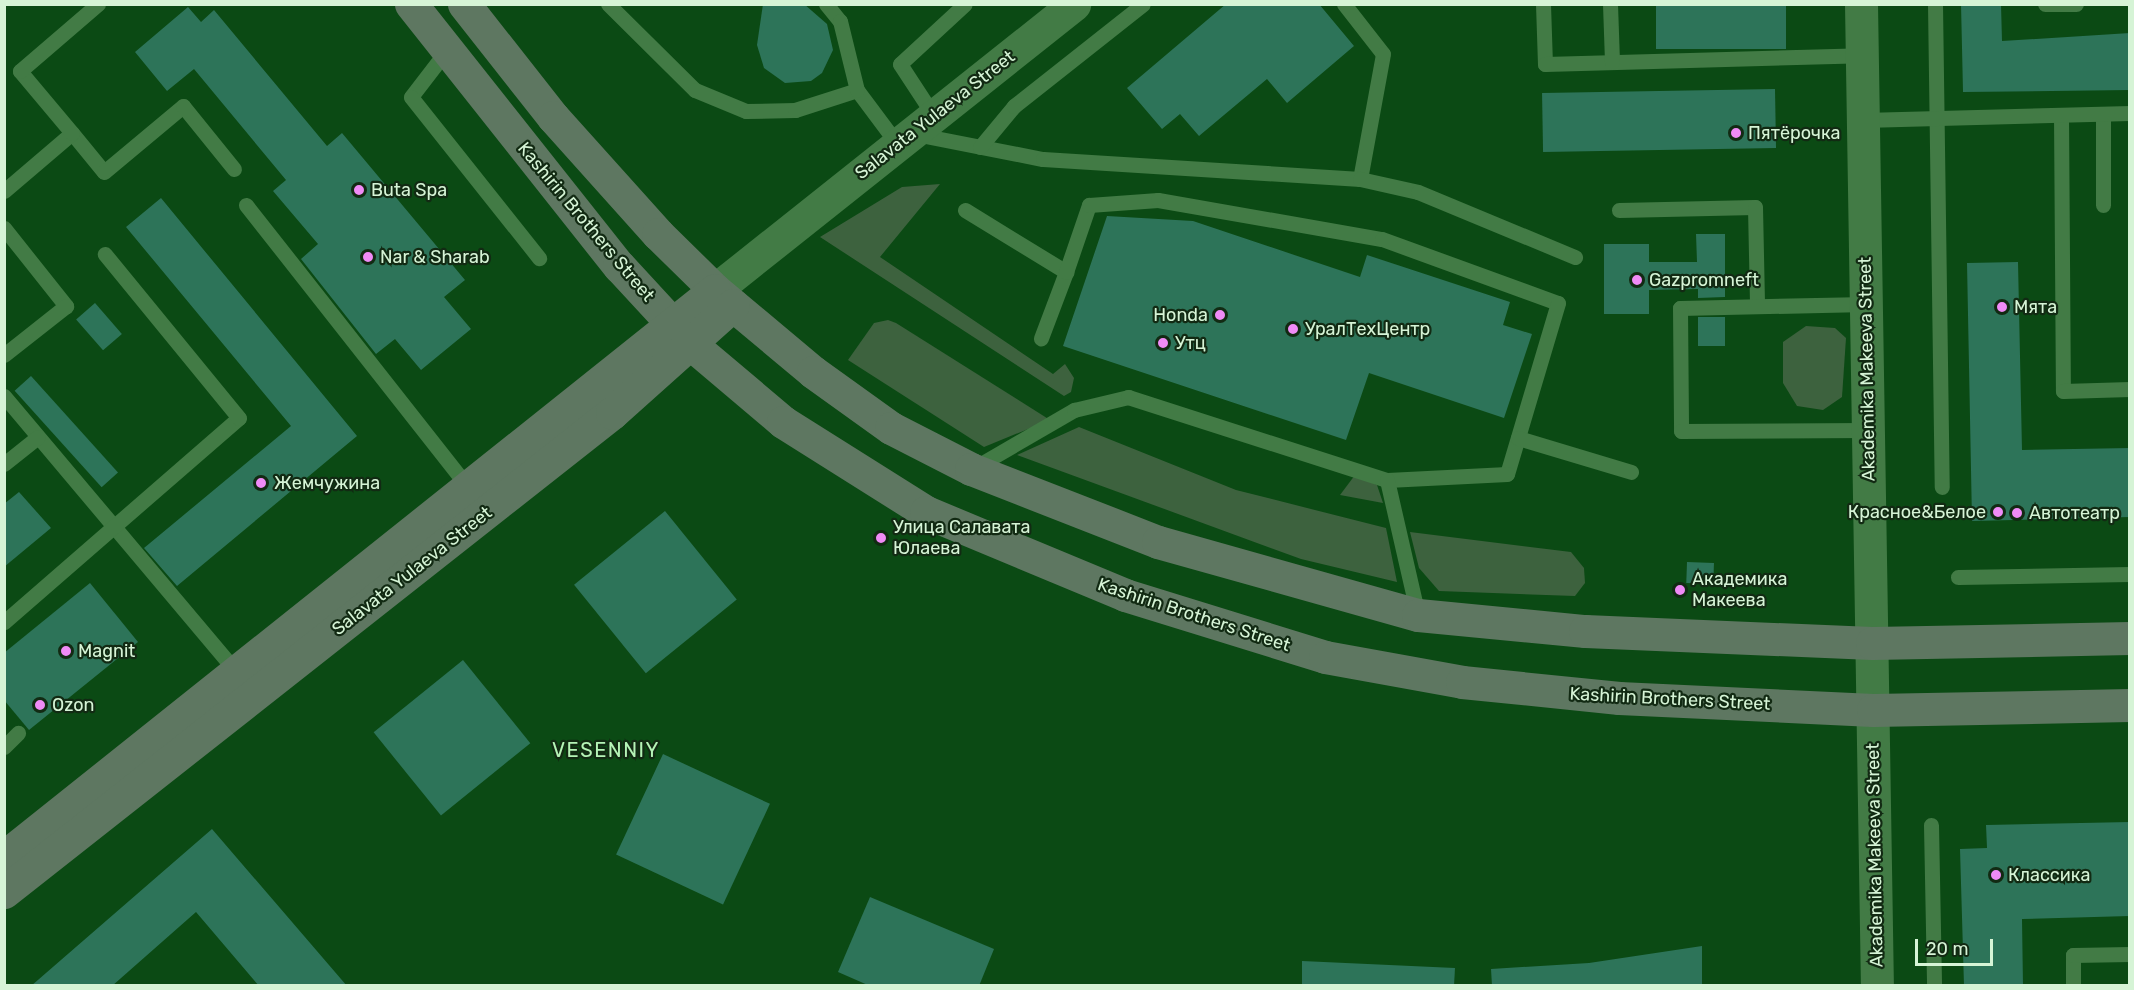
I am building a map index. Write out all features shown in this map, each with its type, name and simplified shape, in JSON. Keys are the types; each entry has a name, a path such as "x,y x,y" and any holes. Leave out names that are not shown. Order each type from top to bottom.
{"main road":[{"path":"464,4 554,117 724,297 891,428 971,469 1158,542 1418,615 1585,631 1872,643 2130,638"},
{"name":"Kashirin Brothers Street","path":"415,6 447,50 619,266 683,334 783,422 880,486 926,512 1125,596 1325,657 1462,682 1619,698 1873,710 2130,705"},
{"name":"Salavata Yulaeva Street","path":"4,892 683,334 724,297"},
{"name":"Salavata Yulaeva Street","path":"4,857 238,674 469,488 683,334"}],"street":[{"name":"Salavata Yulaeva Street","path":"724,297 795,225 1074,4"},
{"name":"Akademika Makeeva Street","path":"1861,4 1877,986"}],"lane":[{"path":"98,4 20,71 104,172 183,106 234,169"},
{"path":"608,4 695,90 746,111 795,110 857,90"},
{"path":"826,4 840,21 857,90 915,132 1043,159 1360,179 1418,192 1575,257"},
{"path":"915,132 900,64 965,4"},
{"path":"980,147 1014,106 1143,4"},
{"path":"1344,4 1383,54 1360,179"},
{"path":"1543,4 1545,64 1862,55"},
{"path":"1610,4 1612,62"},
{"path":"1935,4 1942,486"},
{"path":"2045,4 2076,4"},
{"path":"447,50 411,97 539,258"},
{"path":"1863,120 2130,113"},
{"path":"2103,114 2103,205"},
{"path":"2061,115 2063,391 2130,389"},
{"path":"4,191 72,133"},
{"path":"971,469 1074,410 1128,397 1386,480 1507,474 1558,303 1382,238 1158,200 1089,205 1041,338"},
{"path":"246,205 469,488"},
{"path":"1619,210 1755,207 1757,306"},
{"path":"965,210 1066,272"},
{"path":"4,228 66,306 4,355"},
{"path":"4,622 239,418 105,254"},
{"path":"1867,304 1680,308 1681,431 1868,430"},
{"path":"4,396 238,674"},
{"path":"4,464 38,437"},
{"path":"1518,438 1631,472"},
{"path":"1386,480 1418,615"},
{"path":"1958,577 2130,574"},
{"path":"4,747 18,733"},
{"path":"1931,825 1934,986"},
{"path":"2073,986 2073,955 2130,954"}],"green space":[{"path":"940,184 880,257 1053,374 1065,364 1074,378 1071,392 1064,396 820,237 902,187"},
{"path":"888,320 1050,420 984,447 848,360 874,323"},
{"path":"1806,326 1835,328 1846,338 1842,397 1823,410 1797,406 1783,383 1783,342"},
{"path":"1079,427 1236,490 1386,528 1397,582 1301,559 1017,455"},
{"path":"1355,475 1377,485 1383,503 1340,495"},
{"path":"1410,532 1571,552 1584,568 1585,583 1575,596 1439,591 1419,568"}],"building":[{"path":"763,4 804,4 827,24 833,50 822,73 811,81 785,83 764,68 757,45"},
{"path":"1226,4 1319,4 1354,46 1287,103 1267,79 1199,136 1180,114 1162,129 1127,88"},
{"path":"1656,4 1786,4 1786,49 1656,49"},
{"path":"1961,4 2001,4 2002,41 2130,33 2130,90 1963,92"},
{"path":"188,7 201,22 214,10 327,146 342,133 465,280 444,297 471,329 421,370 395,339 376,354 301,259 318,244 273,191 286,180 194,69 167,91 135,52"},
{"path":"1775,89 1776,148 1543,152 1542,93"},
{"path":"161,198 357,436 177,586 144,548 291,426 126,227"},
{"name":"УралТехЦентр","path":"1107,216 1193,221 1360,277 1367,255 1510,302 1503,325 1532,334 1504,418 1369,373 1346,440 1063,346"},
{"path":"1696,234 1725,234 1725,297 1698,298 1698,289 1649,290 1649,314 1604,314 1604,244 1649,244 1649,262 1697,262"},
{"path":"2018,262 2022,450 2130,448 2130,517 1972,521 1967,263"},
{"path":"95,303 122,334 103,350 76,319"},
{"path":"1698,317 1725,317 1725,346 1698,346"},
{"path":"31,376 118,473 102,487 15,391"},
{"path":"19,492 51,528 4,567 4,504"},
{"path":"665,511 737,600 646,673 574,585"},
{"path":"1687,562 1714,563 1713,584 1686,583"},
{"path":"90,583 138,642 29,730 4,700 4,653"},
{"path":"463,660 530,743 441,816 374,732"},
{"path":"663,754 770,804 723,904 616,855"},
{"path":"2130,822 2130,916 2022,919 2023,986 1964,986 1960,849 1987,848 1986,825"},
{"path":"212,829 347,986 259,986 196,912 112,986 31,986"},
{"path":"870,897 994,949 979,986 870,986 838,972"},
{"path":"1702,946 1702,986 1492,986 1491,969 1589,963"},
{"path":"1302,961 1455,968 1454,986 1302,986"}],"place":[{"name":"Пятёрочка","path":"1736,133"},
{"name":"Buta Spa","path":"359,190"},
{"name":"Nar & Sharab","path":"368,257"},
{"name":"Gazpromneft","path":"1637,280"},
{"name":"Мята","path":"2002,307"},
{"name":"Honda","path":"1220,315"},
{"name":"УралТехЦентр","path":"1293,329"},
{"name":"Утц","path":"1163,343"},
{"name":"Жемчужина","path":"261,483"},
{"name":"Красное&Белое","path":"1998,512"},
{"name":"Автотеатр","path":"2017,513"},
{"name":"Улица Салавата Юлаева","path":"881,538"},
{"name":"Академика Макеева","path":"1680,590"},
{"name":"Magnit","path":"66,651"},
{"name":"Ozon","path":"40,705"},
{"name":"Классика","path":"1996,875"}],"district":[{"name":"VESENNIY","path":"606,750"}]}
